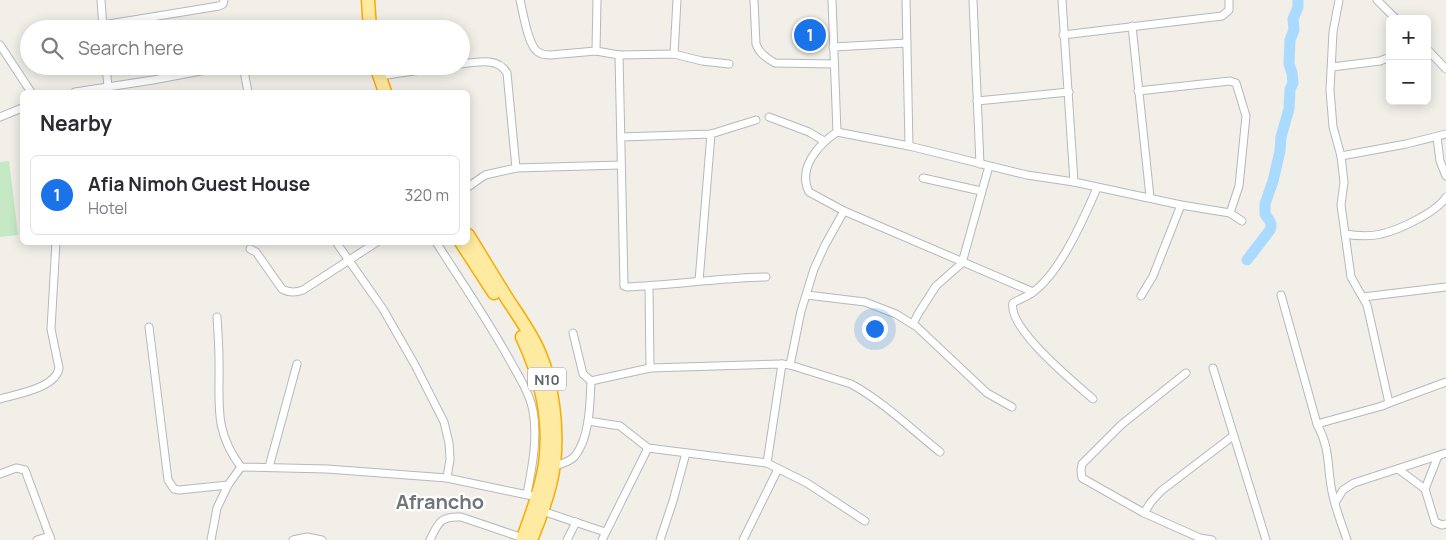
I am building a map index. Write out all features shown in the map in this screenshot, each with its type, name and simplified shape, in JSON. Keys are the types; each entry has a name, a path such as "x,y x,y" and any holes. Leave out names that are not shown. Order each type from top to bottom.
{"highway":[{"path":"360,0 361,20"},
{"path":"368,0 369,20"},
{"path":"371,75 375,90"},
{"path":"379,75 384,90"},
{"name":"N10","path":"470,238 525,325 539,353 554,410 556,447 554,466 542,511 525,539"},
{"name":"N10","path":"463,245 523,338 536,369 545,412 546,446 544,464 532,496 525,539"}],"street":[{"path":"101,0 102,20"},
{"path":"142,20 219,6 223,4 224,0"},
{"path":"520,0 532,44 537,52 550,55 596,51 619,55 674,54 702,61 728,64"},
{"path":"596,51 597,0"},
{"path":"674,54 677,0"},
{"path":"754,0 756,44 758,50 766,58 775,62 834,64"},
{"path":"832,0 837,132"},
{"path":"906,0 909,146"},
{"path":"973,0 980,164"},
{"path":"1062,0 1074,182"},
{"path":"1063,35 1222,16 1229,10 1229,0"},
{"path":"1339,0 1333,32 1330,90 1333,127 1341,156 1344,182 1341,205 1351,277 1363,297 1370,318 1389,403"},
{"path":"1377,0 1392,15"},
{"path":"1132,26 1150,197"},
{"path":"833,47 907,42"},
{"path":"0,45 30,90"},
{"path":"1431,53 1446,69"},
{"path":"619,55 624,284 627,287 649,286 766,276"},
{"path":"1332,67 1386,59"},
{"path":"470,63 492,62 500,65 507,73 516,168"},
{"path":"107,75 108,86"},
{"path":"86,90 180,75"},
{"path":"245,75 248,90"},
{"path":"1138,91 1230,81 1236,84 1246,116 1239,186 1230,213"},
{"path":"977,101 1069,92"},
{"path":"0,117 20,109"},
{"path":"768,117 809,132 824,141"},
{"path":"621,137 711,134 756,120"},
{"path":"1033,292 962,263 844,210 809,192 807,188 807,174 812,155 824,141 837,132 909,146 1027,175 1074,182 1182,205 1230,213 1242,221"},
{"path":"699,281 711,134"},
{"path":"1341,156 1406,144 1446,134"},
{"path":"1438,136 1440,161 1446,176"},
{"path":"470,186 485,175 516,168 621,165"},
{"path":"913,324 936,286 962,263 989,166"},
{"path":"923,178 981,191"},
{"path":"1093,399 1034,346 1014,315 1012,308 1013,303 1033,292 1053,270 1082,224 1097,188"},
{"path":"1345,234 1362,236 1381,234 1403,226 1431,211 1446,197"},
{"path":"1142,296 1153,276 1182,205"},
{"path":"767,463 786,364 801,311 814,269 844,210"},
{"path":"0,399 48,384 58,373 59,368 51,329 56,245"},
{"path":"338,245 384,309 444,422 450,443 447,478"},
{"path":"250,249 256,252 286,292 296,292 303,290 372,245"},
{"path":"241,467 327,469 447,478 532,496 535,438 533,411 528,395 505,350 438,245"},
{"path":"649,286 650,368"},
{"path":"1363,297 1446,287"},
{"path":"807,295 865,302 896,314 913,324 987,393 1012,407"},
{"path":"1281,295 1317,424 1325,438 1333,496 1347,540"},
{"path":"217,318 219,415 222,431 231,454 241,467"},
{"path":"149,327 168,480 171,486 179,490 228,485"},
{"path":"573,333 583,374 591,381"},
{"path":"269,467 297,364"},
{"path":"591,381 650,368 786,364 852,384 875,399 940,452"},
{"path":"1214,368 1266,540"},
{"path":"1186,373 1121,425 1082,464 1082,478 1144,513 1200,538 1212,540"},
{"path":"554,466 570,460 576,455 588,421 591,381"},
{"path":"1317,424 1382,406 1446,382"},
{"path":"588,421 620,426 648,448 767,463 808,484 865,521"},
{"path":"1144,513 1161,491 1233,436"},
{"path":"602,540 648,448"},
{"path":"660,540 686,453"},
{"path":"1336,504 1343,490 1348,486 1446,453"},
{"path":"1438,456 1426,489 1435,522 1442,525 1446,524"},
{"path":"211,540 217,508 228,485 241,467"},
{"path":"0,474 16,468 25,470 51,538 37,540"},
{"path":"743,540 778,469"},
{"path":"1398,469 1426,489"},
{"path":"542,511 605,532"},
{"path":"430,540 439,522 451,517 461,517 525,539"},
{"path":"567,540 576,522"},
{"path":"293,540 307,537 322,540"}],"green space":[{"path":"9,161 18,235 0,237 0,162"}],"waterway":[{"path":"1247,260 1271,227 1265,214 1265,204 1273,181 1280,151 1281,137 1289,109 1290,89 1293,83 1289,64 1290,40 1294,30 1293,19 1298,7 1298,0"}],"place":[{"name":"Afia Nimoh Guest House","path":"810,35"}],"district":[{"name":"Afrancho","path":"440,501"}]}
